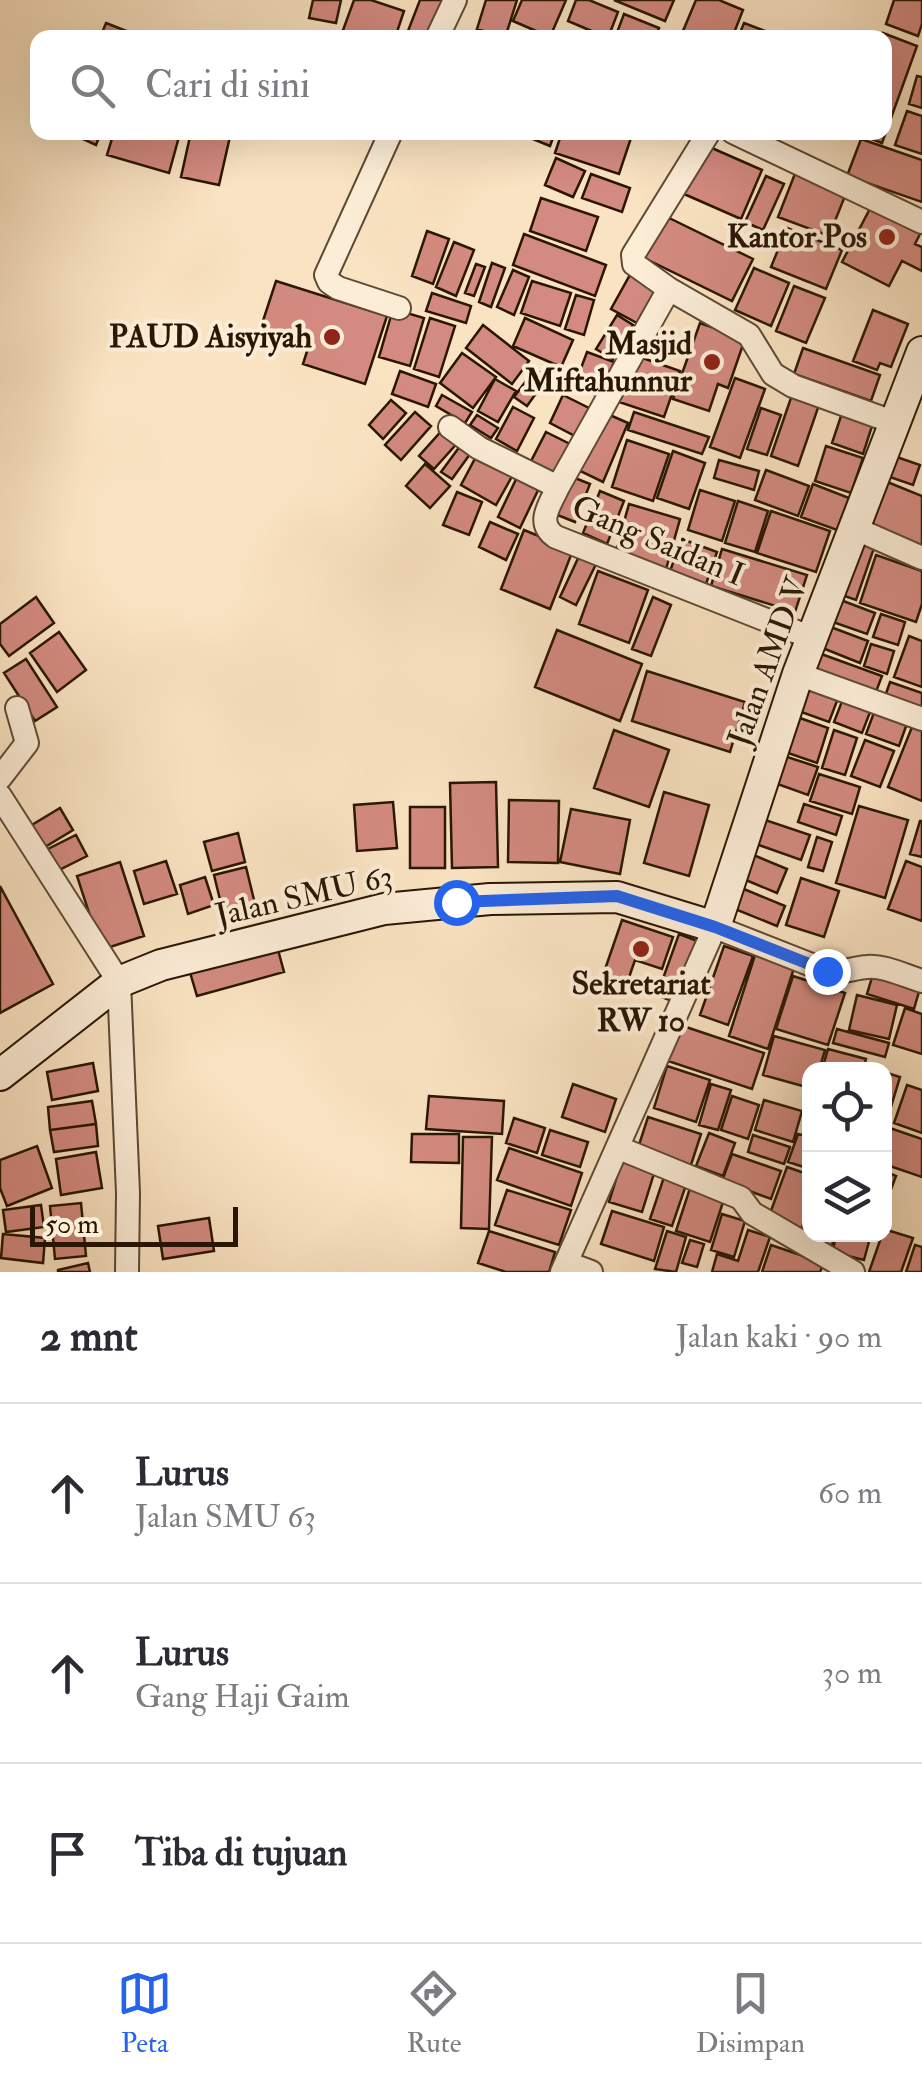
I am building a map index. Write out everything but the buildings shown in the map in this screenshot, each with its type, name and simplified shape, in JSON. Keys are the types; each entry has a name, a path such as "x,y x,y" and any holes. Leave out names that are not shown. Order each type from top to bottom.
{"street":[{"path":"441,30 455,0"},
{"path":"387,140 326,275 338,288 399,308"},
{"path":"704,140 633,256 634,264 669,289 750,334 772,374 793,386 893,422"},
{"path":"751,140 922,222"},
{"path":"450,427 479,448 558,487 669,289"},
{"name":"Jalan AMD V","path":"715,927 798,674 922,352"},
{"name":"Gang Saidan I","path":"558,487 544,519 544,526 556,537 812,638"},
{"path":"854,528 922,558"},
{"path":"798,674 922,720"},
{"path":"0,778 27,743 17,708"},
{"path":"0,796 119,982 128,1193 127,1272"},
{"name":"Jalan SMU 63","path":"0,1074 119,982 161,965 384,909 490,899 617,896 715,927"},
{"path":"591,1272 565,1268 715,927 827,971 840,974 879,967 922,981"},
{"path":"620,1148 741,1198 767,1224 853,1272"}],"place":[{"name":"Kantor Pos","path":"887,237"},
{"name":"PAUD Aisyiyah","path":"332,337"},
{"name":"Masjid Miftahunnur","path":"712,362"},
{"name":"Sekretariat RW 10","path":"641,949"}],"route":[{"path":"456,902 617,896 715,927 827,971"}]}
